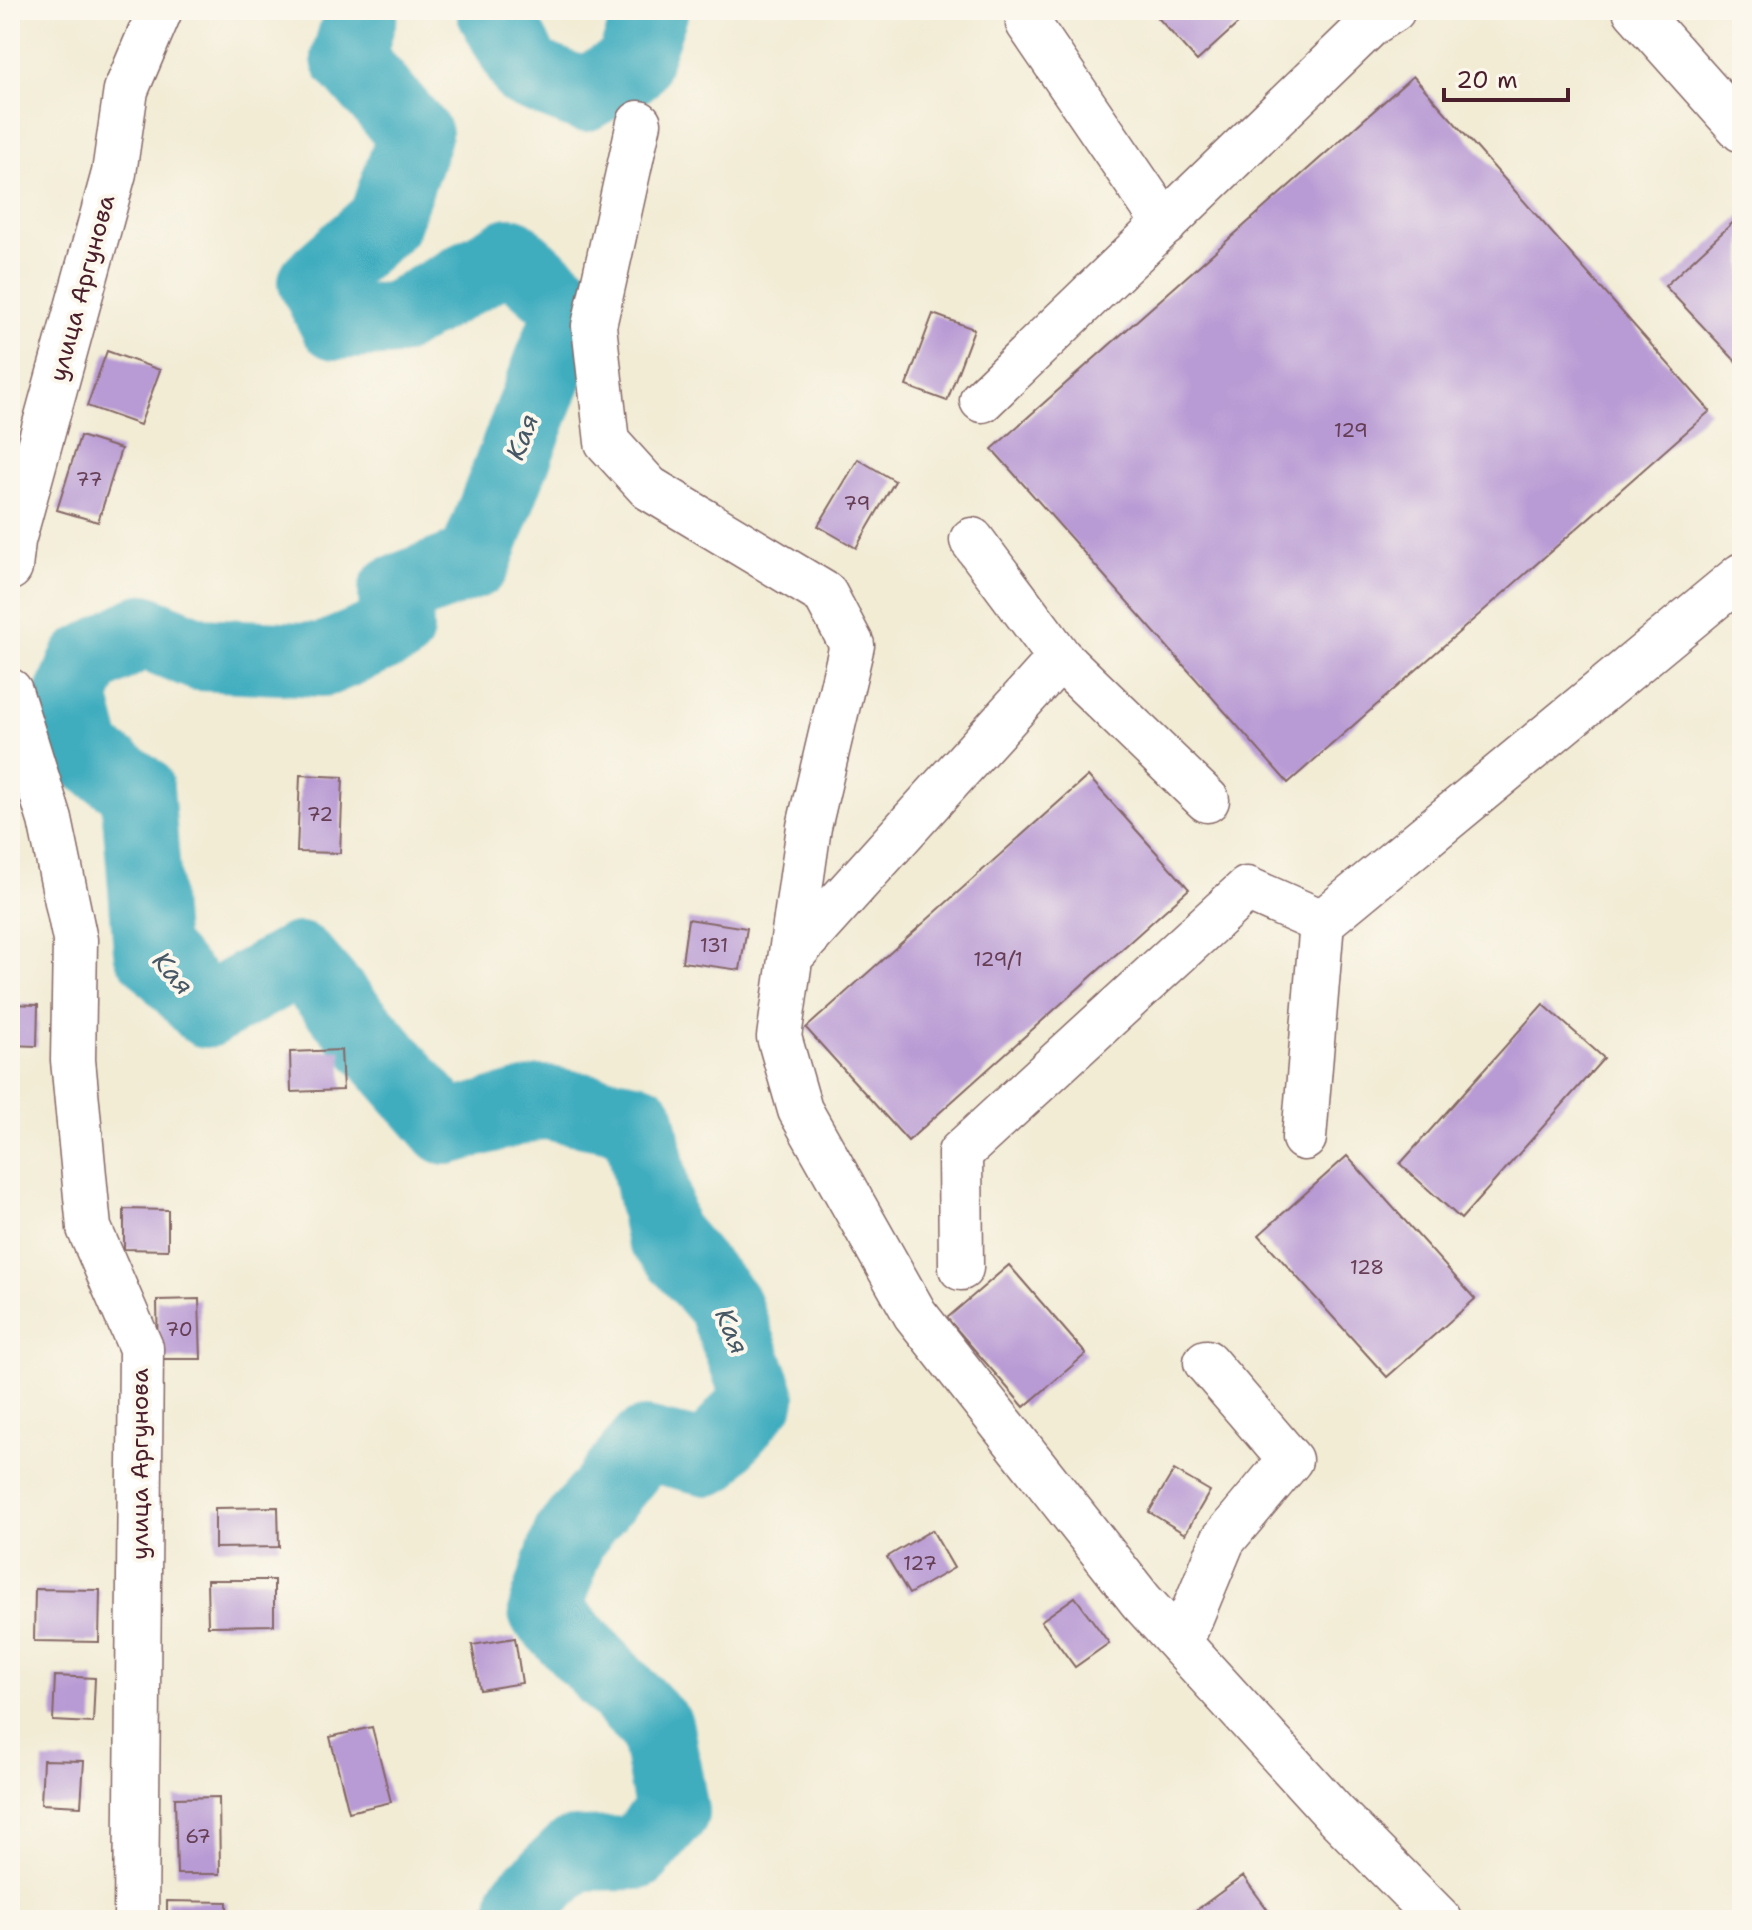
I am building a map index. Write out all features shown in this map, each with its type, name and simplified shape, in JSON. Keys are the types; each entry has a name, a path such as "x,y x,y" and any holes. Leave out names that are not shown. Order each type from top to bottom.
{"street":[{"name":"улица Аргунова","path":"10,568 13,541 114,173 126,90 160,10"},
{"path":"1031,10 1028,23 1165,224"},
{"path":"982,400 1371,24 1393,10"},
{"path":"1635,10 1742,130"},
{"path":"639,123 594,326 607,442 649,488 825,594 852,645 809,827 779,1037 800,1110 915,1314 1141,1601 1335,1814 1440,1920"},
{"path":"972,540 1060,658 1207,800"},
{"path":"1304,1138 1322,922 1742,575"},
{"path":"791,956 1060,658"},
{"name":"улица Аргунова","path":"10,691 50,820 75,940 73,1060 89,1228 141,1348 136,1920"},
{"path":"961,1268 960,1153 1247,889 1322,922"},
{"path":"1180,1644 1223,1540 1290,1460 1206,1362"}],"building":[{"path":"1151,10 1253,10 1197,61"},
{"path":"1413,76 1710,411 1288,783 992,449"},
{"path":"1742,214 1742,368 1665,286"},
{"path":"933,314 974,329 947,401 906,386"},
{"path":"107,351 160,370 140,425 87,406"},
{"path":"80,436 121,449 98,522 57,510"},
{"path":"858,459 895,481 856,548 818,526"},
{"path":"300,775 343,777 340,853 297,852"},
{"path":"1088,776 1189,889 908,1141 806,1028"},
{"path":"688,919 747,928 740,970 682,962"},
{"path":"10,1004 38,1005 37,1046 10,1045"},
{"path":"1543,1004 1604,1058 1461,1219 1400,1164"},
{"path":"341,1050 343,1090 291,1092 290,1052"},
{"path":"1347,1156 1475,1299 1387,1377 1259,1235"},
{"path":"124,1209 168,1210 168,1250 124,1249"},
{"path":"1009,1265 1086,1354 1024,1407 947,1318"},
{"path":"199,1299 201,1359 158,1359 157,1300"},
{"path":"1174,1470 1210,1491 1185,1534 1149,1512"},
{"path":"278,1507 279,1547 215,1548 215,1508"},
{"path":"932,1530 954,1568 909,1594 887,1557"},
{"path":"207,1580 274,1580 274,1625 208,1626"},
{"path":"35,1589 100,1590 99,1642 34,1641"},
{"path":"1075,1597 1109,1643 1075,1667 1041,1621"},
{"path":"515,1638 522,1683 480,1690 472,1645"},
{"path":"55,1676 95,1678 93,1723 53,1721"},
{"path":"372,1727 391,1802 349,1812 330,1737"},
{"path":"43,1760 84,1761 81,1806 41,1804"},
{"path":"219,1797 220,1874 177,1874 175,1798"},
{"path":"1243,1876 1275,1920 1183,1920"},
{"path":"167,1901 227,1902 227,1920 167,1920"}],"waterway":[{"name":"Кая","path":"362,10 348,58 415,135 384,221 315,282 336,323 395,319 510,254 572,308 474,562 395,592 397,629 323,660 199,654 143,631 86,662 72,697 87,755 137,789 150,950 207,1011 299,959 447,1128 542,1102 639,1120 661,1232 724,1305 759,1397 708,1459 645,1444 569,1537 545,1611 657,1729 672,1812 637,1853 574,1854 525,1901 523,1920"},
{"name":"Кая","path":"493,10 527,73 583,95 631,68 652,10"}]}
